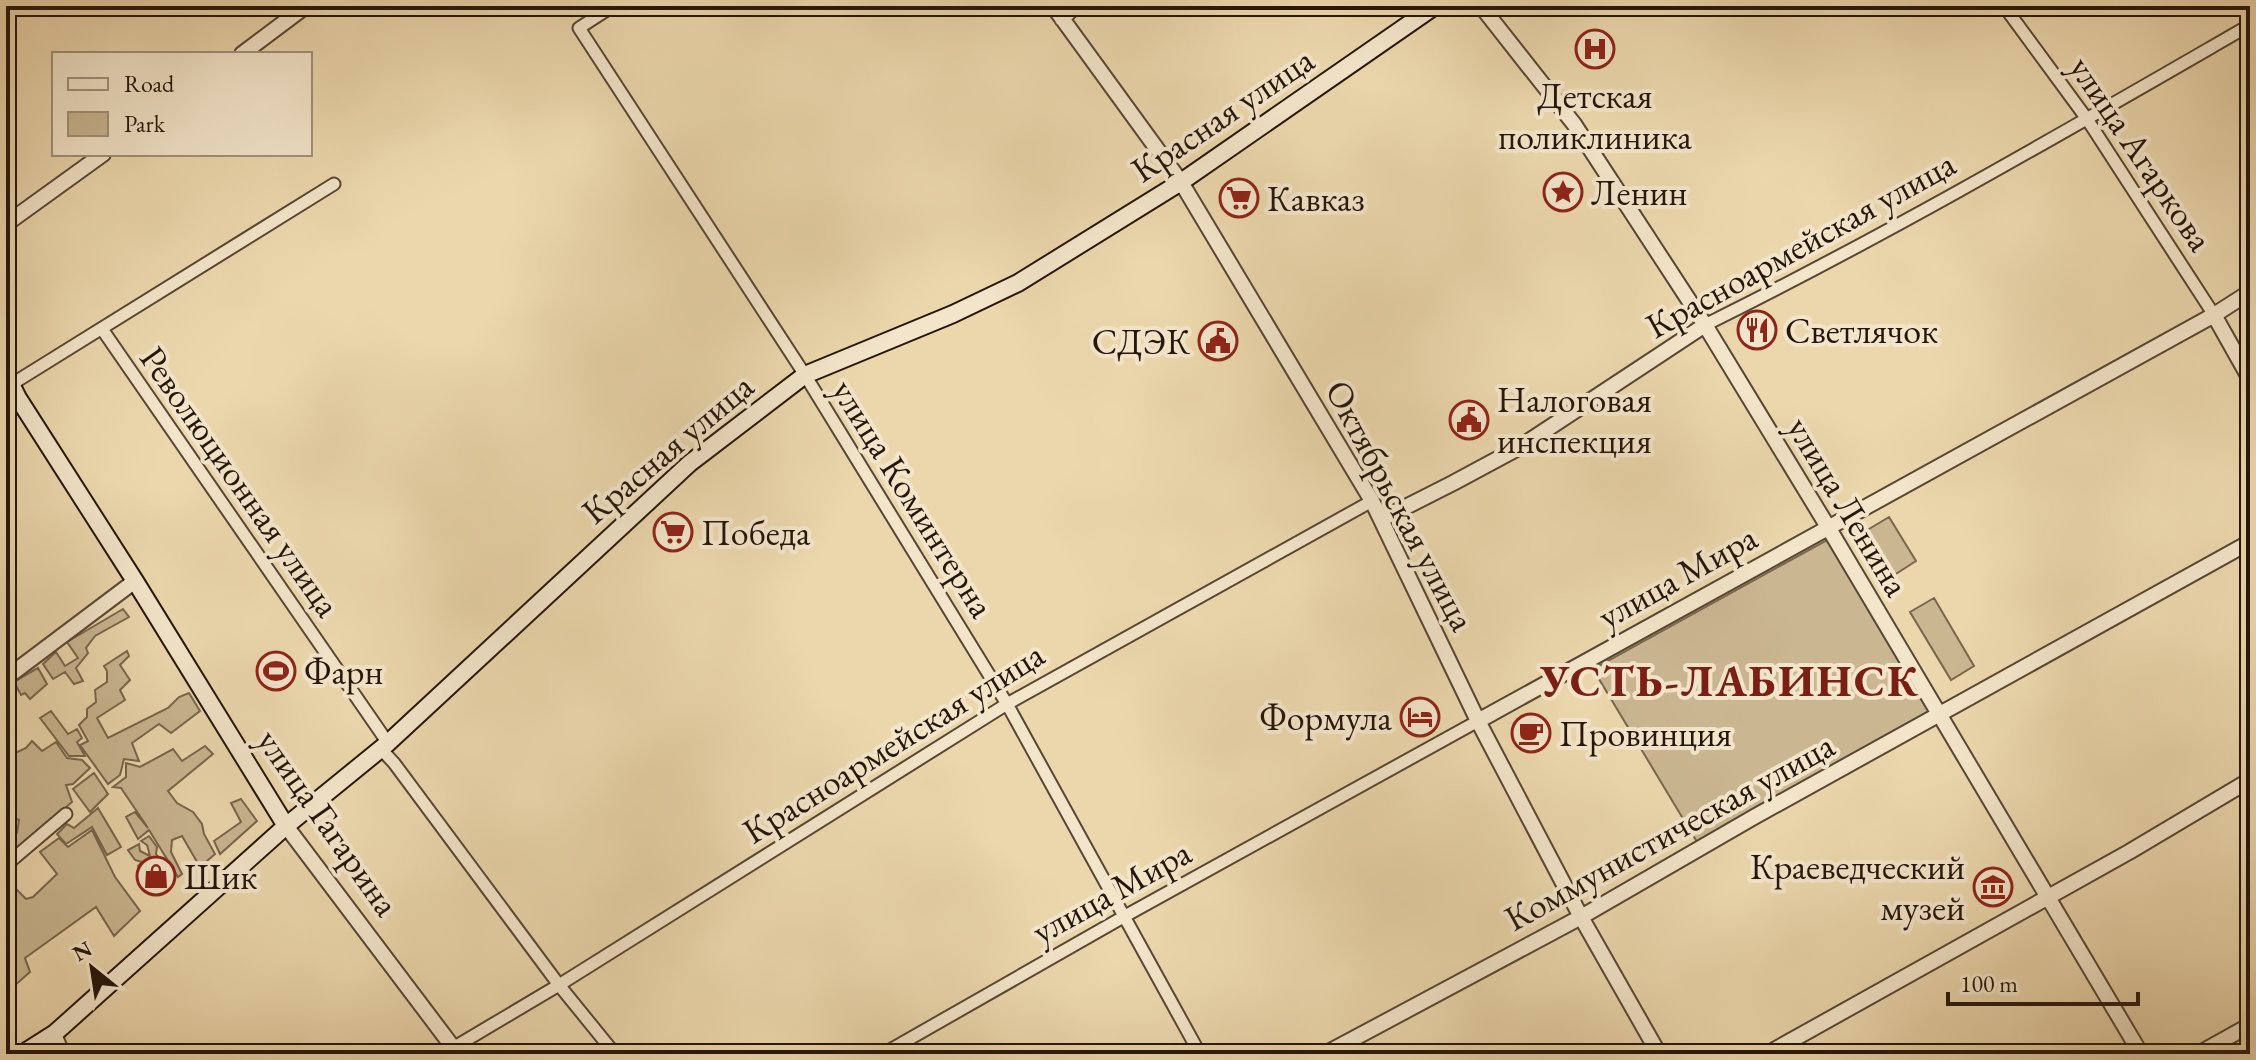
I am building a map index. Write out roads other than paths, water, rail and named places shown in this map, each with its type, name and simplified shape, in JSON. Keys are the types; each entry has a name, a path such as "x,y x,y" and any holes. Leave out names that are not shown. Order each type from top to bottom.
{"main road":[{"name":"Красная улица","path":"22,1054 55,1033 286,826 385,746 690,463 805,375 953,314 1018,283 1181,182 1435,6"},
{"name":"улица Гагарина","path":"11,390 135,581 286,826"}],"street":[{"path":"245,52 306,6"},
{"name":"улица Коминтерна","path":"613,6 579,28 805,375 1007,704 1200,1054"},
{"name":"Октябрьская улица","path":"1053,6 1181,182 1372,501 1478,721 1581,917 1659,1054"},
{"path":"1062,19 1075,6"},
{"name":"улица Ленина","path":"1481,6 1574,124 1705,325 2141,1054"},
{"name":"улица Агаркова","path":"2004,6 2087,119 2214,315 2250,379"},
{"name":"Красноармейская улица","path":"1382,519 1520,447 1705,325 1787,285 2250,25"},
{"path":"6,224 100,156"},
{"path":"11,390 102,329 334,184"},
{"name":"улица Мира","path":"883,1054 1125,916 2214,315 2250,292"},
{"name":"Революционная улица","path":"102,329 394,763 559,985 615,1054"},
{"name":"Красноармейская улица","path":"456,1051 1007,704 1372,501"},
{"name":"Коммунистическая улица","path":"1325,1054 1581,917 1754,817 2250,542"},
{"path":"6,678 135,581"},
{"path":"1767,1054 2049,897 2250,780"},
{"path":"6,865 66,814"},
{"name":"улица Гагарина","path":"286,826 456,1051"},
{"path":"2198,1054 2250,1025"},
{"path":"55,1033 64,1054"}],"place":[{"name":"Детская поликлиника","path":"1595,49"},
{"name":"Ленин","path":"1563,192"},
{"name":"Кавказ","path":"1239,198"},
{"name":"Светлячок","path":"1757,330"},
{"name":"СДЭК","path":"1218,341"},
{"name":"Налоговая инспекция","path":"1469,420"},
{"name":"Победа","path":"673,532"},
{"name":"Фарн","path":"276,671"},
{"name":"Формула","path":"1420,717"},
{"name":"Провинция","path":"1531,733"},
{"name":"Шик","path":"156,876"},
{"name":"Краеведческий музей","path":"1993,887"}],"district":[{"name":"УСТЬ-ЛАБИНСК","path":"1730,681"}]}
